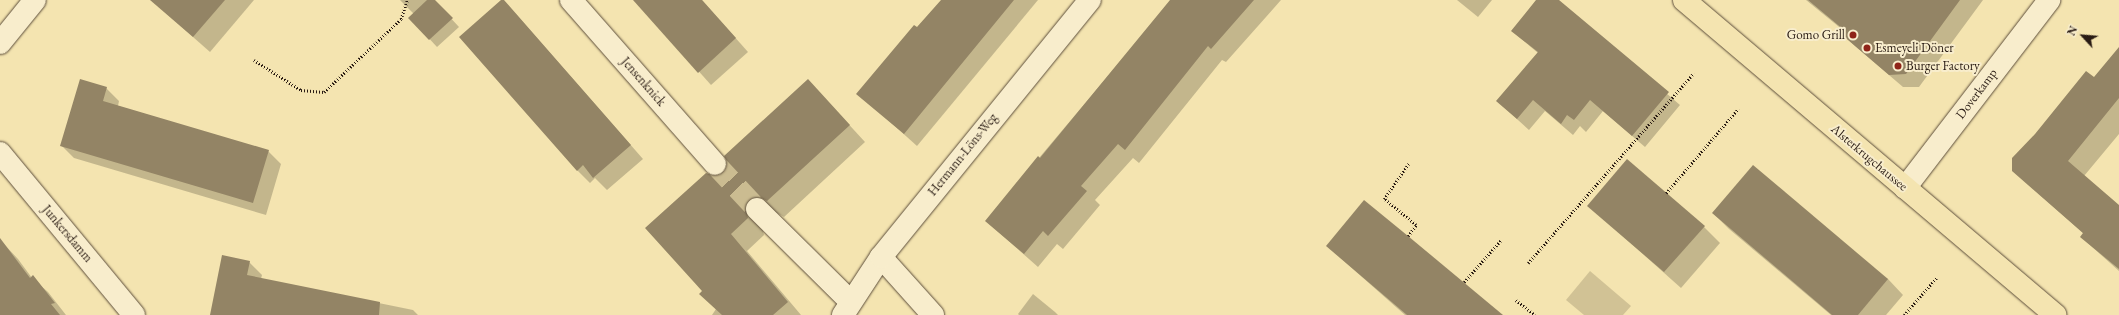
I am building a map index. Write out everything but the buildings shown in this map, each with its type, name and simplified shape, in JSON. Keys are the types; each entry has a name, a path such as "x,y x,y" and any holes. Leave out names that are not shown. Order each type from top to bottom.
{"main road":[{"name":"Alsterkrugchaussee","path":"1684,0 2056,315"}],"street":[{"path":"0,43 35,0"},
{"name":"Jensenknick","path":"571,0 715,164"},
{"name":"Hermann-Löns-Weg","path":"846,308 881,256 1090,0"},
{"name":"Doverkamp","path":"1905,188 2049,0"},
{"name":"Junkersdamm","path":"0,154 134,315"},
{"path":"757,209 846,308"},
{"path":"881,256 933,315"}],"path":[{"path":"254,60 301,90 324,92 401,19 407,0"},
{"path":"1528,263 1694,73"},
{"path":"1666,193 1738,109"},
{"path":"1408,236 1416,225 1384,199 1409,163"},
{"path":"1464,282 1501,240"},
{"path":"1904,315 1937,277"},
{"path":"1516,300 1535,315"}],"shaded area":[{"path":"1590,271 1631,306 1623,315 1584,315 1566,300"}],"tunnel":[{"path":"715,164 757,209"}],"place":[{"name":"Gomo Grill","path":"1853,35"},
{"name":"Esmeyeli Döner","path":"1867,48"},
{"name":"Burger Factory","path":"1898,66"}]}
